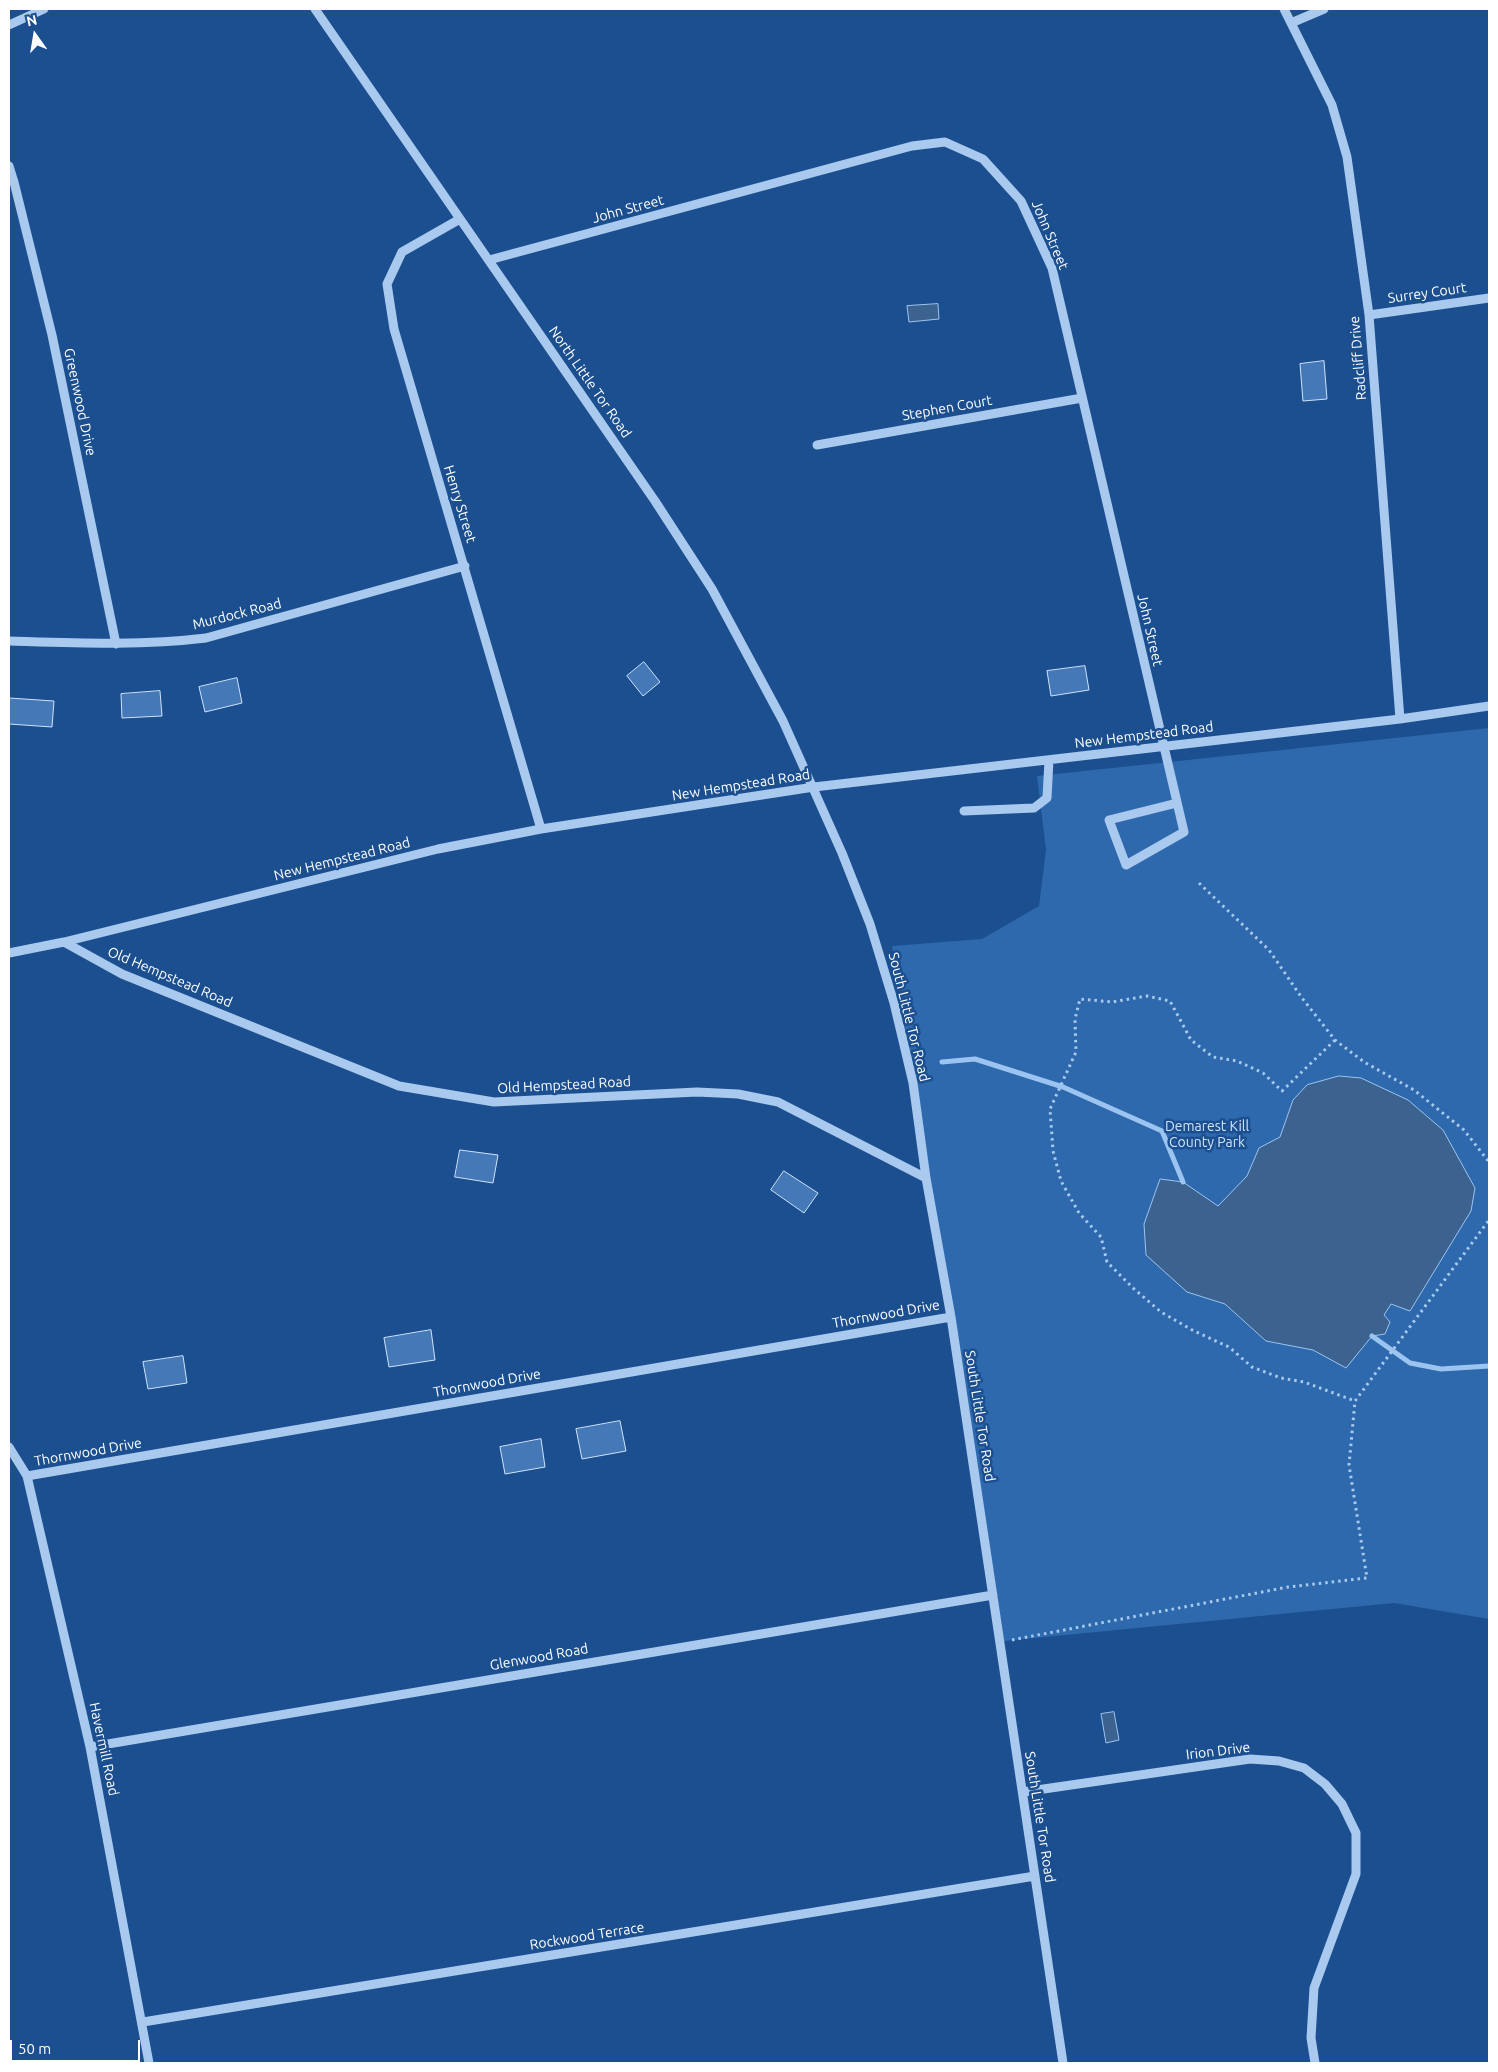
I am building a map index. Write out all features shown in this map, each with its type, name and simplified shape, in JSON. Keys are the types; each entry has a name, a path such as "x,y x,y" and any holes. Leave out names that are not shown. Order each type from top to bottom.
{"street":[{"path":"9,25 44,9"},
{"name":"North Little Tor Road","path":"315,9 655,501 712,589 783,721 814,787"},
{"name":"Radcliff Drive","path":"1284,9 1332,105 1347,157 1369,315 1400,719"},
{"path":"1291,23 1324,9"},
{"name":"John Street","path":"489,260 912,146 945,142 983,159 1021,201 1052,268 1184,832 1126,865 1109,820 1177,803"},
{"name":"Greenwood Drive","path":"9,166 52,335 116,644"},
{"name":"Henry Street","path":"460,219 402,252 387,284 394,329 541,829"},
{"name":"Surrey Court","path":"1369,315 1489,298"},
{"name":"Stephen Court","path":"818,445 1082,398"},
{"name":"Murdock Road","path":"9,641 116,644 164,643 206,638 465,566"},
{"name":"New Hempstead Road","path":"9,953 64,942 438,849 541,829 814,787 1400,719 1489,706"},
{"path":"964,811 1034,808 1047,798 1049,760"},
{"name":"South Little Tor Road","path":"814,787 870,924 894,1003 913,1083 926,1178 951,1316 1063,2063"},
{"name":"Old Hempstead Road","path":"64,942 122,974 399,1086 494,1102 697,1092 738,1094 778,1102 926,1178"},
{"name":"Thornwood Drive","path":"27,1476 951,1316"},
{"name":"Havermill Road","path":"9,1447 27,1476 90,1747 149,2063"},
{"name":"Glenwood Road","path":"90,1747 993,1595"},
{"name":"Irion Drive","path":"1023,1792 1250,1759 1279,1761 1304,1768 1326,1784 1342,1804 1356,1833 1356,1874 1314,1988 1311,2038 1315,2063"},
{"name":"Rockwood Terrace","path":"142,2022 1035,1876"}],"path":[{"path":"1199,883 1269,950 1302,998 1335,1040 1364,1062 1414,1090 1464,1130 1489,1162"},
{"path":"1335,1040 1282,1090 1263,1073 1237,1061 1213,1057 1191,1040 1170,1001 1147,996 1112,1002 1080,999 1076,1019 1076,1052 1050,1109 1053,1151 1061,1181 1079,1213 1101,1237 1107,1262 1133,1288 1161,1312 1194,1331 1229,1347 1252,1368 1281,1378 1304,1382 1355,1401"},
{"path":"1004,1642 1288,1588 1367,1578 1350,1465 1355,1401 1489,1220"}],"green space":[{"name":"Demarest Kill County Park","path":"1489,728 1489,1619 1394,1603 1004,1641 892,946 982,939 1039,906 1046,850 1037,776"}],"shaded area":[{"path":"938,304 939,319 909,322 907,306"},
{"path":"1339,1076 1361,1078 1408,1100 1443,1130 1475,1188 1471,1211 1410,1311 1391,1304 1384,1315 1390,1322 1385,1334 1372,1336 1346,1368 1313,1350 1266,1341 1225,1304 1187,1292 1146,1255 1144,1224 1160,1179 1183,1182 1218,1206 1247,1176 1259,1148 1280,1137 1293,1100 1307,1085"},
{"path":"1114,1712 1119,1740 1106,1743 1101,1714"}],"building":[{"path":"1324,361 1327,399 1303,401 1300,364"},
{"path":"644,662 660,682 643,696 627,676"},
{"path":"1085,666 1089,690 1051,696 1047,671"},
{"path":"237,678 242,703 205,712 199,687"},
{"path":"160,691 162,716 122,718 121,694"},
{"path":"9,698 54,701 52,727 9,724"},
{"path":"460,1150 498,1155 493,1183 455,1177"},
{"path":"784,1171 818,1193 804,1213 771,1190"},
{"path":"431,1330 435,1360 389,1367 384,1338"},
{"path":"183,1356 187,1383 148,1389 143,1362"},
{"path":"620,1421 626,1451 582,1459 576,1429"},
{"path":"541,1439 545,1467 505,1474 500,1447"}],"waterway":[{"path":"942,1062 975,1059 1063,1087 1162,1131 1183,1182"},
{"path":"1372,1336 1410,1363 1441,1369 1489,1366"}]}
